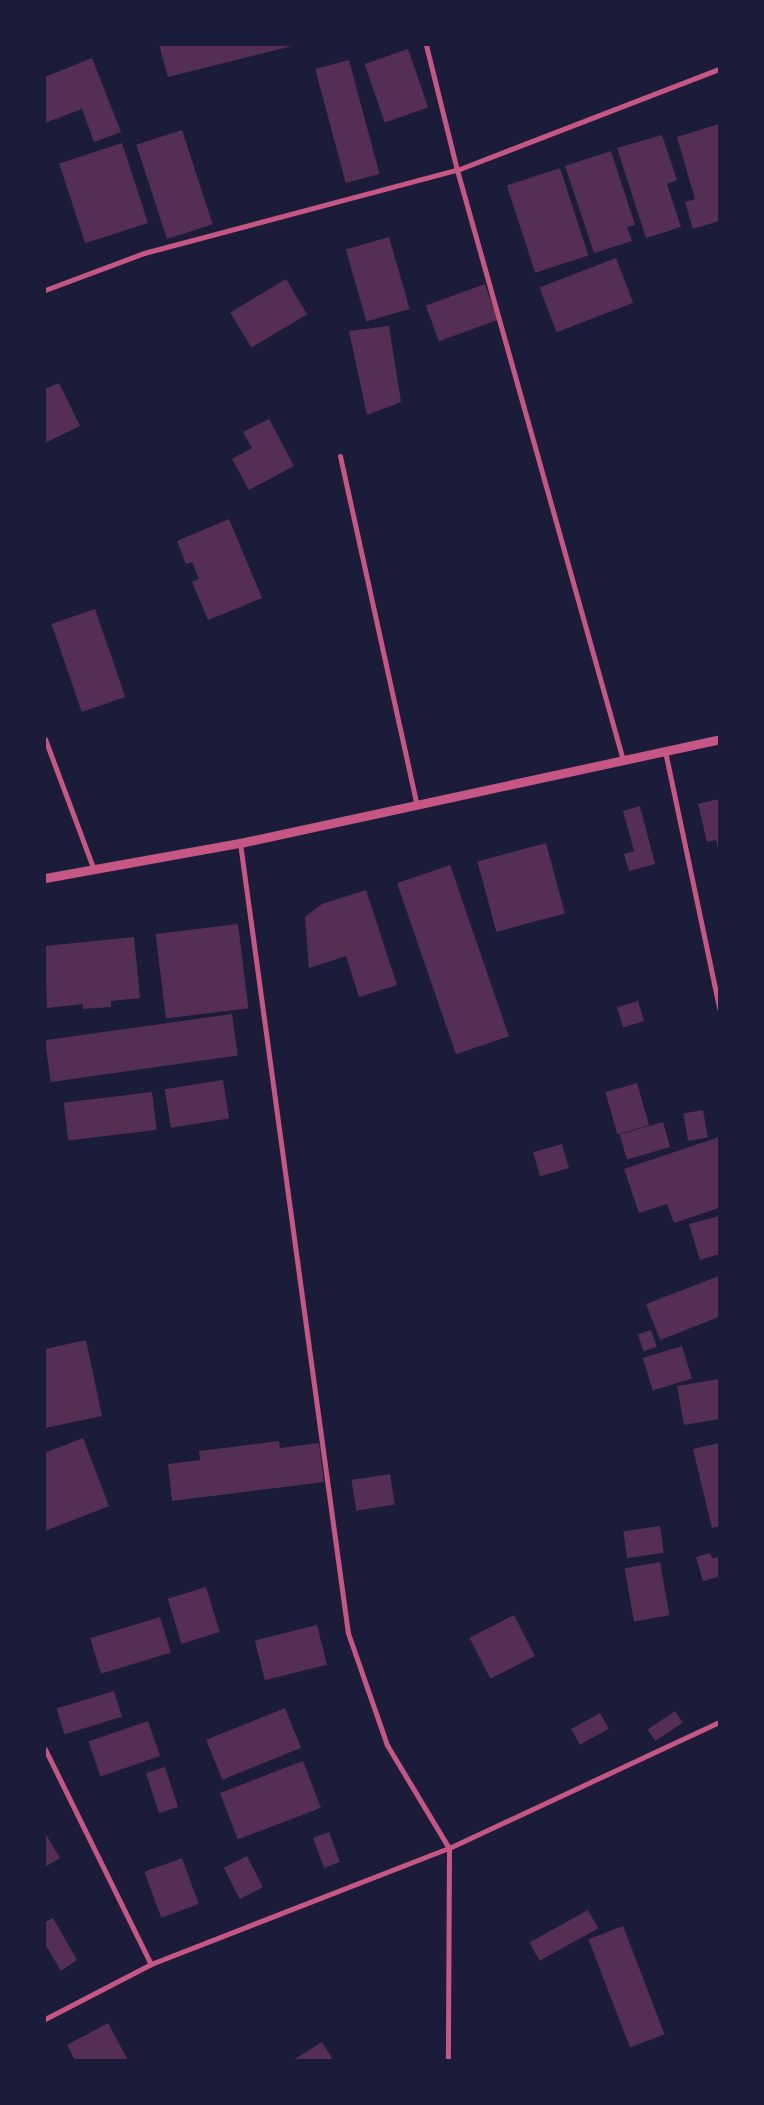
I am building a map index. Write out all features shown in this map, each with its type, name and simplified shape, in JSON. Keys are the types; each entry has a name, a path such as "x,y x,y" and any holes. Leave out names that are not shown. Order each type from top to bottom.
{"street":[{"path":"426,45 457,170 623,761"},
{"path":"45,290 144,253 457,170 719,69"},
{"path":"340,456 417,805"},
{"path":"45,739 94,871"},
{"path":"45,878 94,871 240,843 719,739"},
{"path":"665,751 719,1008"},
{"path":"240,843 348,1633 387,1745 449,1848 448,2060"},
{"path":"45,2019 151,1964 449,1848 719,1722"},
{"path":"45,1749 151,1964"}],"building":[{"path":"159,45 292,45 292,46 168,77"},
{"path":"408,49 428,108 385,123 365,64"},
{"path":"92,58 121,132 94,142 82,109 45,123 45,77"},
{"path":"349,60 380,174 346,183 315,69"},
{"path":"719,124 719,221 693,229 685,202 695,199 677,137"},
{"path":"182,130 213,224 167,239 136,145"},
{"path":"662,135 677,180 667,184 681,227 646,238 617,148"},
{"path":"122,143 148,223 85,243 59,163"},
{"path":"611,151 635,225 627,227 632,241 594,253 565,166"},
{"path":"560,168 588,255 535,273 507,185"},
{"path":"389,237 410,309 366,321 346,249"},
{"path":"616,258 633,303 557,332 539,287"},
{"path":"286,279 307,314 251,348 230,312"},
{"path":"485,284 498,320 439,341 426,306"},
{"path":"389,326 401,402 367,415 349,331"},
{"path":"59,383 80,426 45,443 45,389"},
{"path":"269,419 294,466 249,490 232,459 252,448 243,432"},
{"path":"229,519 262,598 208,620 192,582 199,579 192,562 186,564 177,541"},
{"path":"95,609 125,697 82,712 52,624"},
{"path":"719,799 718,850 716,840 707,842 698,804"},
{"path":"640,806 655,864 629,871 624,854 634,851 623,811"},
{"path":"546,843 565,914 496,932 477,861"},
{"path":"450,865 509,1036 456,1054 397,883"},
{"path":"366,890 397,985 359,997 346,956 309,968 305,917 322,904"},
{"path":"238,924 248,1008 166,1018 156,934"},
{"path":"134,937 140,998 111,1001 111,1007 83,1009 83,1004 47,1008 45,946"},
{"path":"638,1001 644,1021 623,1028 617,1007"},
{"path":"232,1014 238,1056 51,1082 45,1040"},
{"path":"223,1080 229,1119 171,1128 165,1089"},
{"path":"637,1083 649,1125 617,1134 605,1092"},
{"path":"152,1092 157,1130 68,1141 64,1103"},
{"path":"703,1110 708,1138 688,1141 683,1113"},
{"path":"663,1122 670,1147 627,1159 620,1134"},
{"path":"719,1137 719,1208 674,1223 667,1204 639,1213 624,1169"},
{"path":"562,1144 569,1168 540,1176 533,1152"},
{"path":"719,1216 719,1254 700,1260 689,1224"},
{"path":"719,1276 719,1317 660,1340 646,1304"},
{"path":"651,1330 657,1347 644,1352 638,1335"},
{"path":"86,1340 102,1416 45,1428 45,1349"},
{"path":"682,1346 692,1379 653,1391 643,1358"},
{"path":"719,1379 719,1419 684,1425 677,1386"},
{"path":"83,1438 109,1506 45,1531 45,1448 47,1452"},
{"path":"279,1441 280,1448 319,1443 324,1482 172,1501 168,1464 200,1460 199,1451"},
{"path":"719,1443 719,1526 712,1528 693,1449"},
{"path":"390,1474 395,1505 356,1511 351,1480"},
{"path":"660,1526 664,1553 627,1558 623,1531"},
{"path":"710,1553 712,1558 719,1557 719,1581 717,1577 703,1581 696,1557"},
{"path":"660,1562 669,1615 634,1621 625,1568"},
{"path":"206,1587 220,1632 181,1644 168,1599"},
{"path":"514,1615 535,1656 490,1679 469,1638"},
{"path":"160,1617 171,1652 101,1674 90,1638"},
{"path":"317,1625 327,1665 265,1680 255,1640"},
{"path":"114,1691 122,1717 65,1734 57,1709"},
{"path":"285,1708 301,1748 222,1780 206,1740"},
{"path":"675,1711 683,1723 655,1741 648,1729"},
{"path":"600,1713 609,1729 580,1745 571,1729"},
{"path":"148,1721 160,1756 100,1776 88,1742"},
{"path":"303,1761 321,1808 238,1840 220,1793"},
{"path":"165,1767 178,1807 159,1813 146,1773"},
{"path":"329,1832 340,1862 324,1868 313,1838"},
{"path":"45,1833 60,1858 45,1867"},
{"path":"247,1856 263,1887 240,1899 224,1868"},
{"path":"182,1858 199,1904 161,1918 144,1872"},
{"path":"588,1910 598,1928 540,1961 529,1942"},
{"path":"53,1918 77,1960 61,1971 45,1944 45,1922"},
{"path":"623,1926 665,2034 630,2048 588,1939"},
{"path":"108,2023 128,2060 75,2060 67,2045"},
{"path":"322,2042 333,2060 293,2060"}]}
